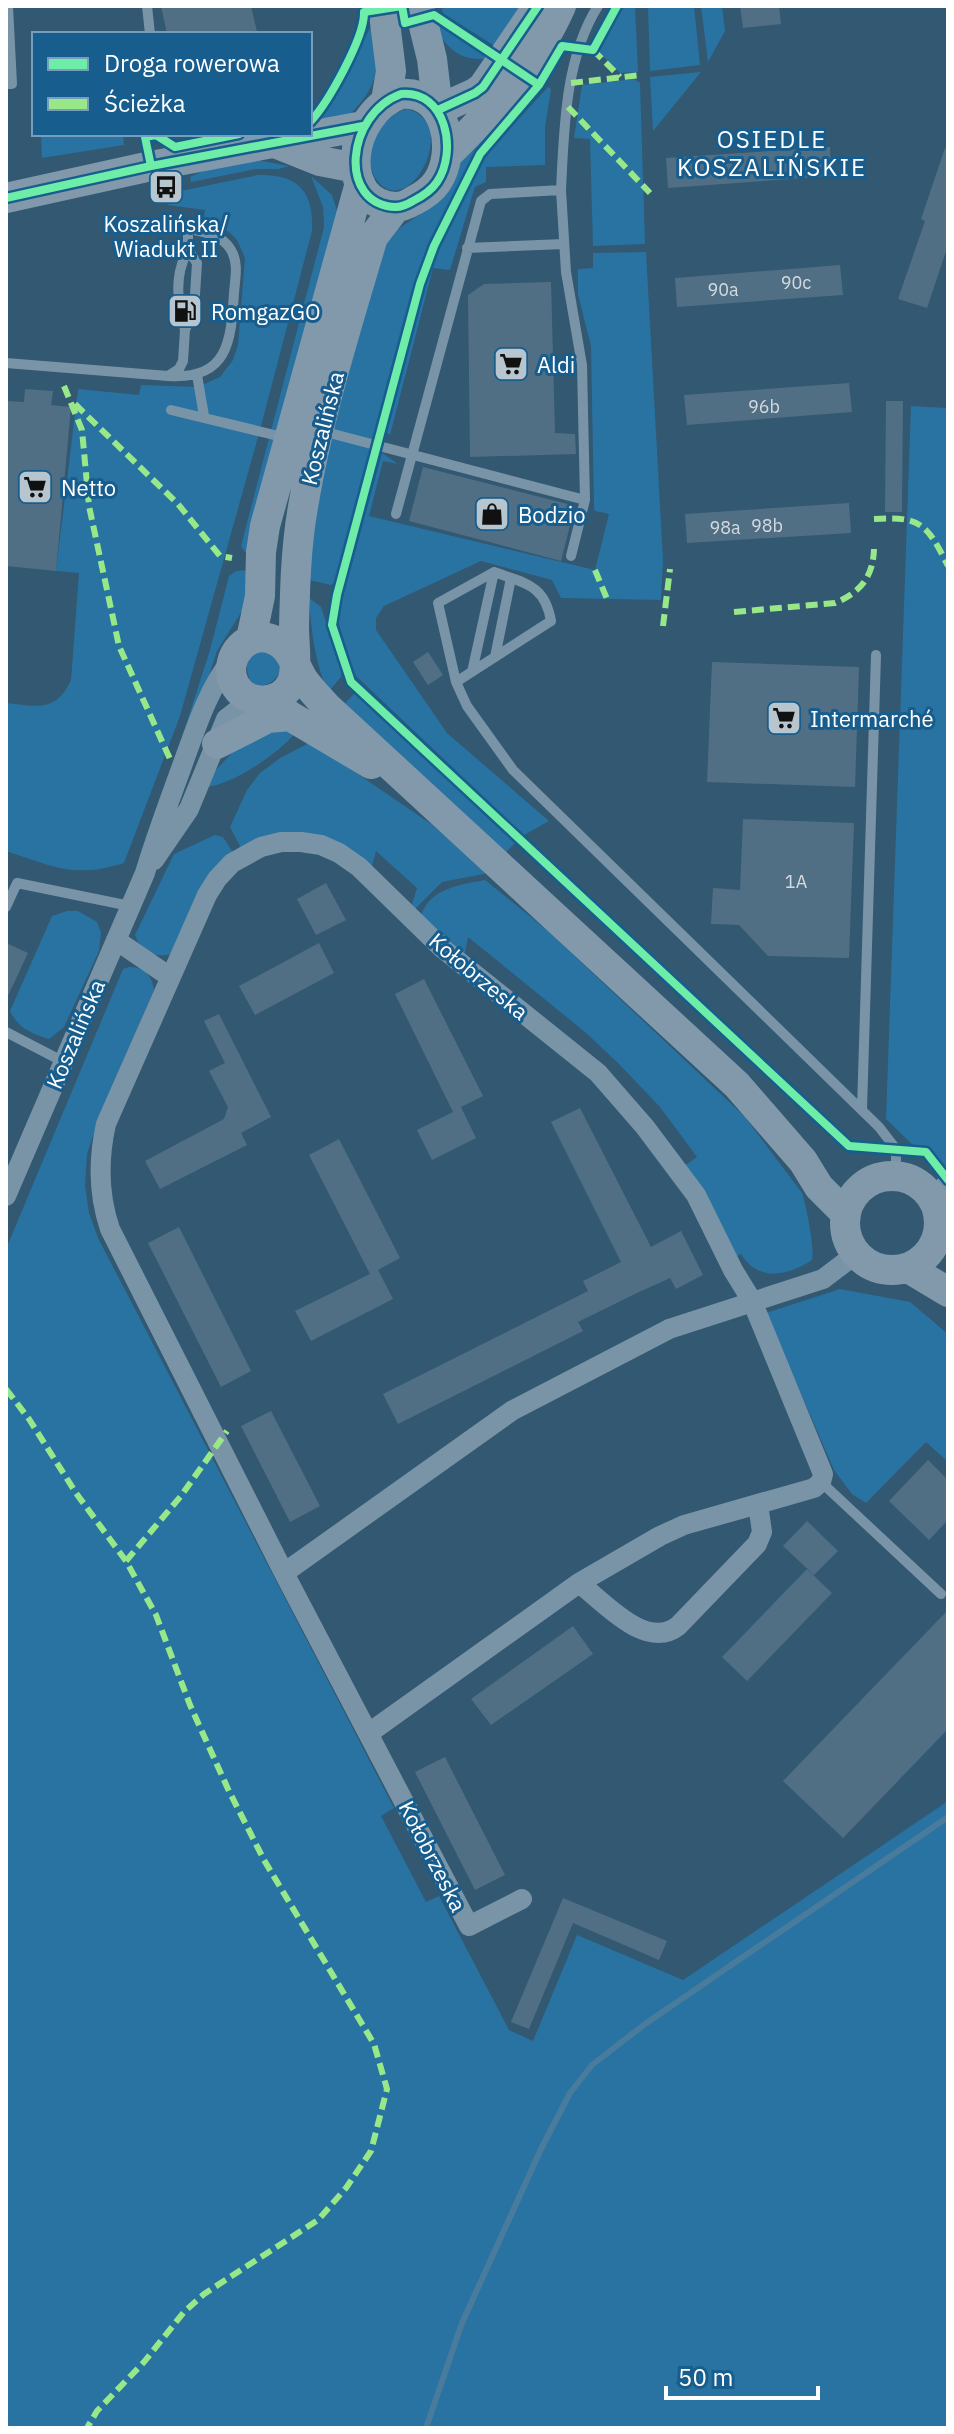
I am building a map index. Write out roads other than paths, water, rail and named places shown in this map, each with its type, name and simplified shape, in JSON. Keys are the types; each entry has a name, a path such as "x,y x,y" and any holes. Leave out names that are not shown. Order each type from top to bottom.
{"main road":[{"path":"383,6 391,71 386,101"},
{"path":"419,6 432,59 438,110 448,154"},
{"path":"438,110 483,87 538,6"},
{"path":"438,110 416,94 401,94 386,101 363,126 358,138 358,176 373,199 396,207 425,195 437,183 448,154 499,103 550,29 561,6"},
{"path":"432,59 463,75 477,76 492,71"},
{"path":"312,136 363,126"},
{"path":"6,198 151,166 311,136"},
{"path":"275,143 358,176"},
{"path":"320,161 350,219"},
{"name":"Koszalińska","path":"241,649 260,596 263,536 350,219 358,176"},
{"name":"Koszalińska","path":"293,661 297,561 303,509 320,431 373,237 396,207"},
{"path":"430,801 271,705 236,688 230,669 241,649 269,638 284,646 303,679 327,707 430,801 737,1085 803,1161 819,1187 846,1214"},
{"path":"217,744 268,718 271,705 288,689 293,676 293,661"},
{"path":"803,1161 864,1186"},
{"path":"896,1176 922,1186 942,1222 923,1260 908,1268 880,1269 856,1254 845,1228 846,1214 852,1198 864,1186 873,1180 896,1176"},
{"path":"908,1268 948,1292"}],"street":[{"name":"Koszalińska","path":"6,1196 145,873 159,823 206,701 215,681 241,649"},
{"name":"Koszalińska","path":"145,873 189,809 226,719 271,705"},
{"name":"Kołobrzeska","path":"522,1899 469,1926 284,1573 105,1214 100,1160 106,1124 207,895 232,863 251,851 281,842 311,843 339,853 359,867 442,948 598,1073 680,1171 696,1195 752,1301 822,1468 821,1482"},
{"path":"116,940 170,977"},
{"path":"284,1573 513,1410 669,1329 823,1279 856,1254"},
{"path":"369,1733 579,1583 671,1530 814,1488 821,1482"},
{"path":"579,1583 644,1632 666,1634 678,1626 757,1544 762,1532 758,1504"}],"lane":[{"path":"6,84 12,84 8,6"},
{"path":"147,6 150,32"},
{"path":"571,556 585,500 582,365 566,272 561,190 563,142 578,48 587,23 598,6"},
{"path":"145,136 151,166"},
{"path":"396,514 467,248 485,196 561,190"},
{"path":"6,363 168,376 197,375 214,365 226,349 232,327 236,264 231,248 206,232 188,229 188,250 180,265 179,279 178,306 185,330 183,361 179,369 168,376"},
{"path":"467,248 564,244"},
{"path":"185,330 194,310 197,263 188,250"},
{"path":"197,375 204,416"},
{"path":"171,410 289,438"},
{"path":"320,431 585,500"},
{"path":"472,672 494,572"},
{"path":"456,682 551,621 544,597 535,587 494,572 438,603 456,682 467,706 513,770 879,1127 896,1149 896,1176"},
{"path":"495,657 511,578"},
{"path":"862,1109 876,655"},
{"path":"6,907 11,881 130,906"},
{"path":"6,1032 64,1062"},
{"path":"821,1482 941,1594"}],"waterway":[{"path":"426,2428 462,2323 541,2149 570,2093 592,2065 645,2024 948,1817"}],"place":[{"name":"Koszalińska/ Wiadukt II","path":"166,187"},
{"name":"RomgazGO","path":"185,311"},
{"name":"Aldi","path":"511,364"},
{"name":"Netto","path":"35,487"},
{"name":"Bodzio","path":"492,514"},
{"name":"Intermarché","path":"784,718"}],"district":[{"name":"OSIEDLE KOSZALIŃSKIE","path":"772,153"}]}
